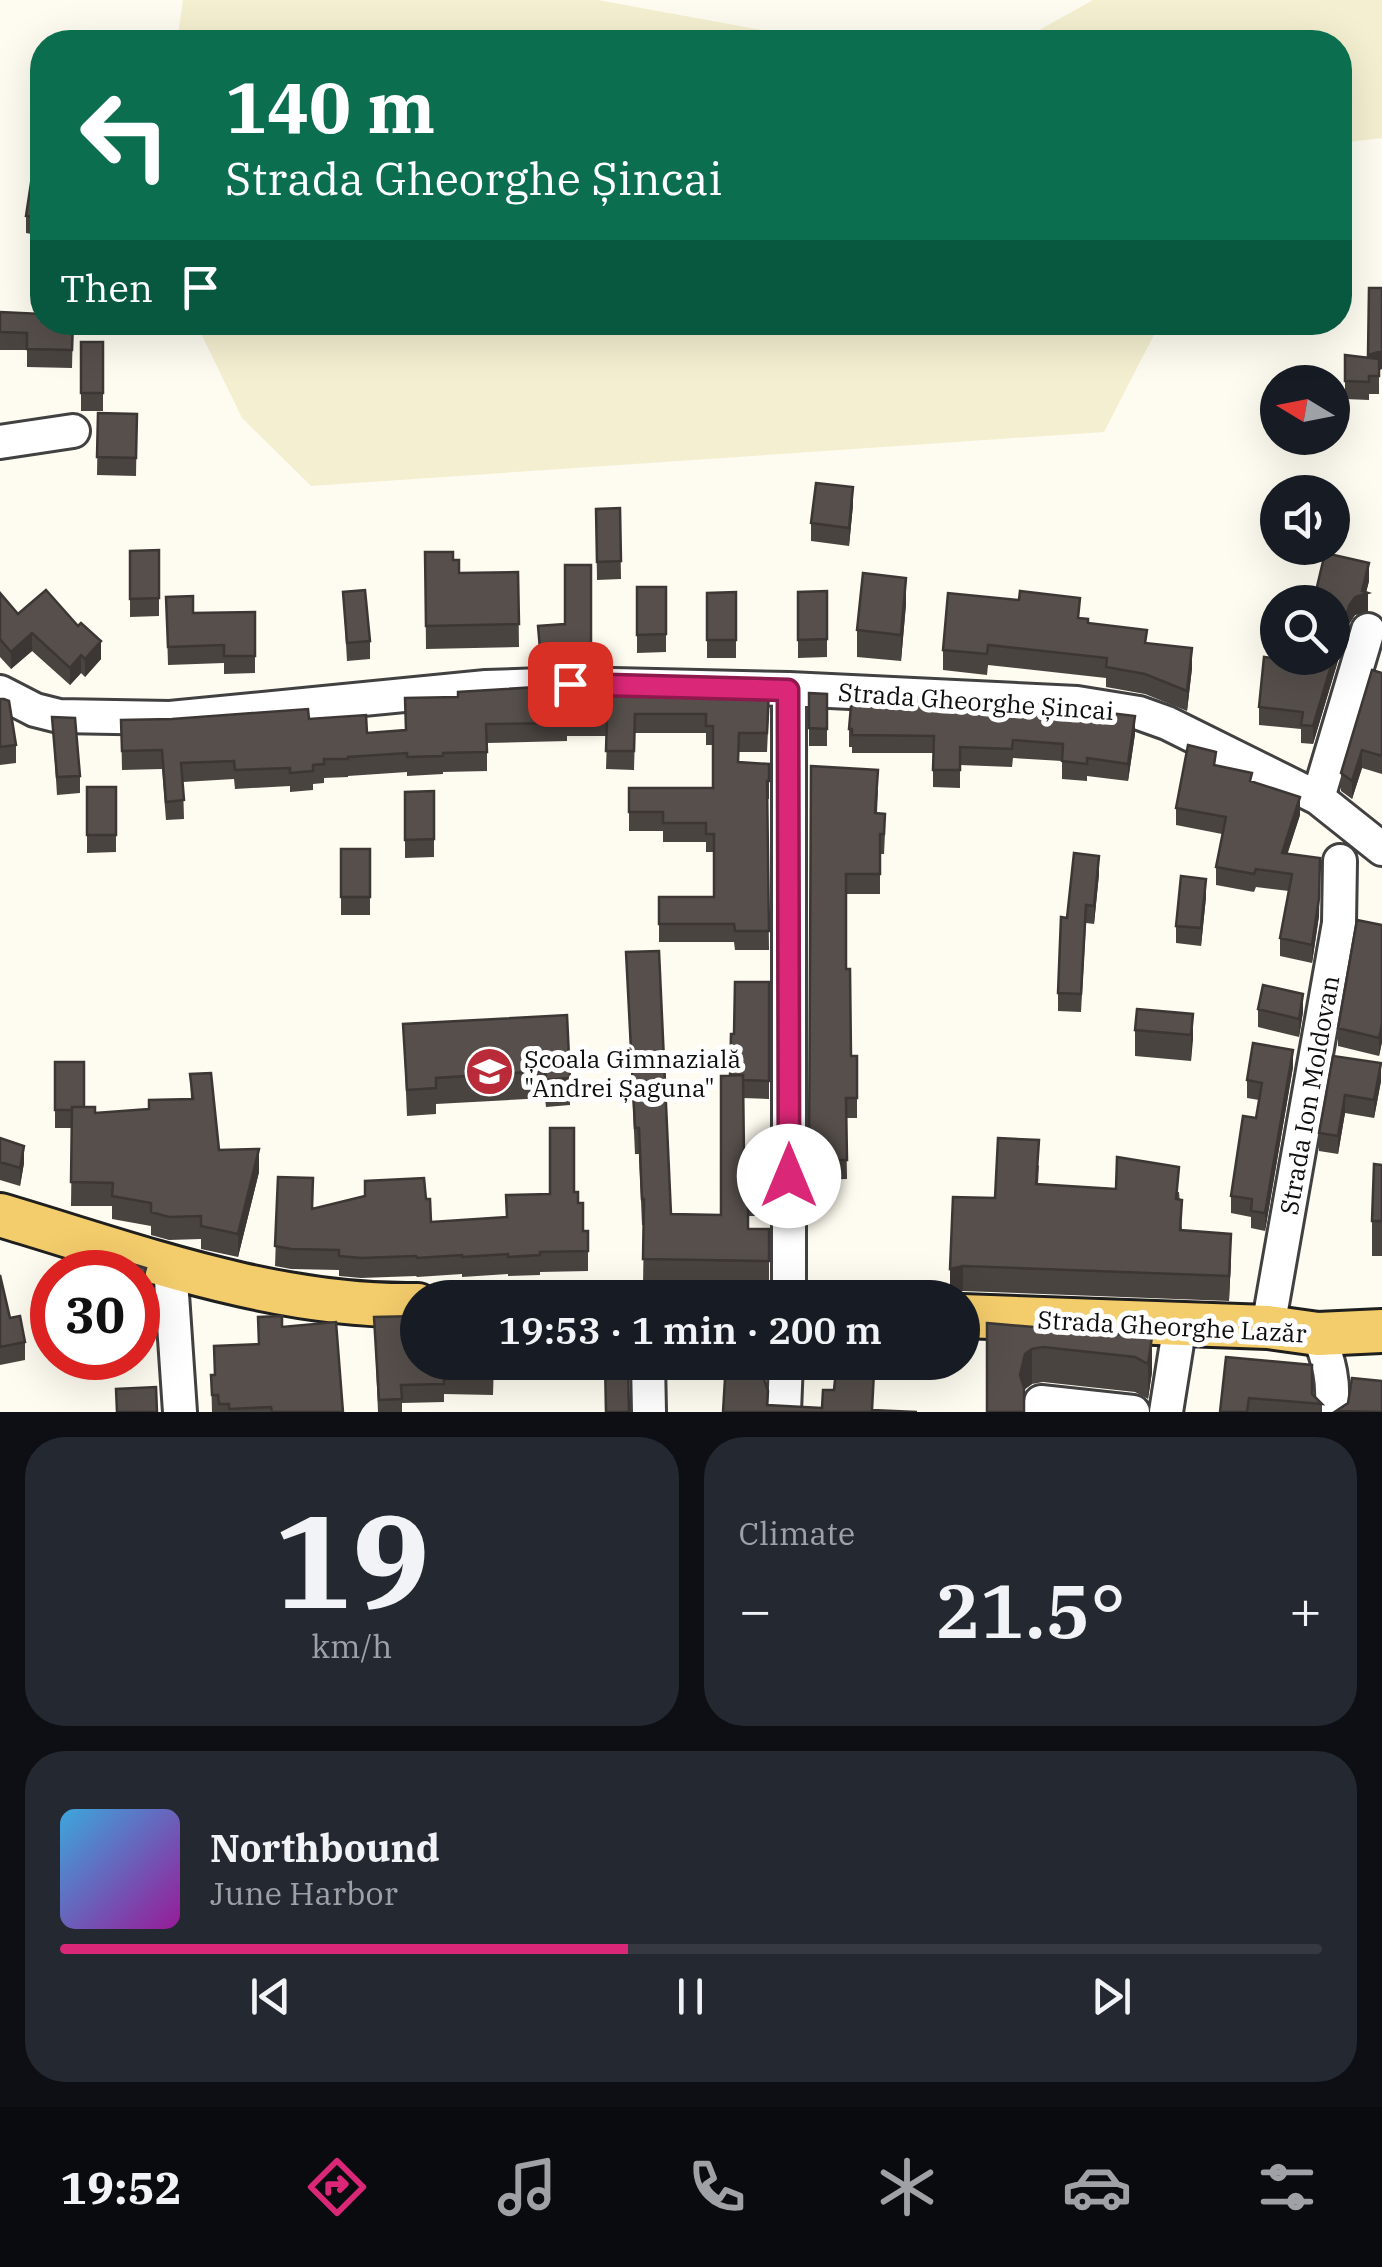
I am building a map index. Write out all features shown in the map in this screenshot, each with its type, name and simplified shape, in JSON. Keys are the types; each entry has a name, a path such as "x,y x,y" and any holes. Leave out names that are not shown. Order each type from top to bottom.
{"main road":[{"path":"0,1215 170,1265 294,1295 400,1306"},
{"name":"Strada Gheorghe Lazăr","path":"980,1317 1268,1328 1318,1334 1382,1332"}],"street":[{"path":"0,442 73,431"},
{"path":"1318,798 1368,630"},
{"name":"Strada Gheorghe Șincai","path":"0,692 35,710 59,716 170,718 486,687 570,684 1077,702 1139,712 1167,723 1318,798 1382,849"},
{"path":"788,690 789,1280"},
{"name":"Strada Ion Moldovan","path":"1268,1328 1338,924 1340,861"},
{"path":"170,1265 180,1412"},
{"path":"1166,1412 1180,1324"},
{"path":"1318,1334 1329,1360 1334,1388 1331,1412"},
{"path":"648,1380 649,1412"},
{"path":"784,1412 785,1380"},
{"path":"1040,1412 1041,1402 1133,1412"}],"shaded area":[{"path":"183,0 598,0 762,30 179,30"},
{"path":"1093,0 1382,0 1382,138 1352,142 1352,30 1039,30"},
{"path":"202,335 1154,335 1104,432 311,486 242,418"}],"building":[{"path":"1369,288 1382,288 1382,351 1368,355"},
{"path":"0,312 30,313 30,335 73,335 72,350 27,349 27,333 0,332"},
{"path":"81,342 103,342 103,393 81,393"},
{"path":"1345,355 1379,359 1379,376 1369,376 1369,382 1350,381 1350,365 1345,365"},
{"path":"98,413 137,414 136,458 97,457"},
{"path":"816,483 853,487 849,528 811,523"},
{"path":"620,508 621,561 597,562 596,509"},
{"path":"159,550 159,598 130,599 130,551"},
{"path":"425,552 453,552 453,560 459,560 459,573 518,572 519,624 426,626"},
{"path":"1350,559 1369,563 1362,591 1368,593 1355,597 1350,604 1350,585 1317,585 1322,565 1350,565"},
{"path":"565,565 591,565 591,648 540,649 538,626 565,624"},
{"path":"863,573 906,578 901,635 857,630"},
{"path":"637,587 666,587 666,634 637,635"},
{"path":"46,590 78,626 81,623 101,641 85,659 81,655 70,668 32,633 11,652 0,639 0,593 18,614"},
{"path":"365,590 370,641 347,643 343,592"},
{"path":"827,591 827,639 798,640 798,592"},
{"path":"1020,591 1080,598 1078,618 1088,619 1088,623 1147,630 1145,643 1192,648 1187,691 1145,674 1106,667 1107,658 988,645 987,654 943,650 948,593 1019,600"},
{"path":"736,592 736,640 707,640 707,593"},
{"path":"193,596 193,613 255,612 255,656 224,656 224,645 168,647 166,597"},
{"path":"1372,670 1382,673 1382,756 1362,750 1352,781 1341,773"},
{"path":"1262,675 1328,675 1313,726 1301,725 1303,712 1259,707"},
{"path":"570,685 769,690 767,733 739,733 738,762 769,764 769,931 735,931 734,924 659,924 659,897 714,897 714,834 706,834 706,823 663,823 663,812 629,812 629,788 713,788 713,726 706,726 706,714 635,714 634,751 606,751 607,717 567,717 567,723 486,724 487,752 324,759 324,764 313,765 313,771 290,773 290,768 235,770 234,761 181,763 184,800 166,802 162,750 122,751 121,720 308,709 309,719 366,715 367,733 406,730 405,698 458,697 458,692"},
{"path":"809,693 827,694 827,729 809,728"},
{"path":"852,694 1055,705 1055,710 1135,716 1128,764 1087,758 1087,764 1062,761 1063,744 1013,740 1012,749 960,747 960,770 933,770 934,736 852,735"},
{"path":"0,699 9,701 16,745 0,747"},
{"path":"52,717 75,718 80,776 57,777"},
{"path":"1188,745 1216,752 1214,765 1252,773 1250,781 1300,797 1282,853 1320,858 1312,945 1280,938 1292,874 1256,869 1254,874 1216,867 1226,817 1176,808"},
{"path":"811,766 878,770 875,813 885,814 884,834 880,834 880,874 846,874 851,1056 857,1056 857,1098 846,1098 847,1160 809,1160"},
{"path":"87,787 116,787 116,835 87,835"},
{"path":"434,791 434,839 405,840 405,792"},
{"path":"341,849 370,849 370,897 341,897"},
{"path":"1074,853 1099,856 1094,906 1086,905 1081,994 1058,993 1061,917 1067,918"},
{"path":"1181,876 1206,879 1201,928 1176,926"},
{"path":"1357,920 1382,925 1379,1038 1338,1028"},
{"path":"659,951 671,1214 721,1215 721,1076 743,1075 744,1156 769,1156 769,1190 748,1190 748,1229 769,1229 769,1261 643,1259 644,1199 639,1128 635,1128 626,952"},
{"path":"735,982 769,982 769,1081 730,1075"},
{"path":"1263,985 1303,994 1299,1019 1258,1009"},
{"path":"1137,1009 1193,1014 1191,1035 1135,1030"},
{"path":"567,1015 570,1078 546,1080 545,1071 436,1078 436,1088 407,1090 403,1024"},
{"path":"1253,1043 1293,1050 1265,1213 1251,1211 1252,1199 1231,1196 1243,1116 1256,1118 1262,1083 1247,1080"},
{"path":"1333,1056 1381,1063 1374,1100 1345,1095 1338,1136 1319,1133"},
{"path":"55,1062 84,1062 84,1107 55,1110"},
{"path":"211,1073 219,1150 259,1149 238,1234 201,1226 201,1216 169,1217 151,1212 151,1203 112,1196 113,1183 71,1182 72,1107 95,1107 95,1113 149,1109 149,1100 193,1099 190,1074"},
{"path":"550,1128 574,1128 574,1192 578,1192 578,1203 583,1203 588,1251 508,1257 361,1258 339,1256 339,1250 275,1246 278,1177 313,1178 312,1209 365,1196 365,1181 424,1178 431,1222 507,1217 506,1195 550,1194"},
{"path":"0,1138 24,1146 20,1168 0,1162"},
{"path":"998,1138 1039,1140 1036,1184 1116,1189 1117,1157 1179,1167 1176,1199 1182,1200 1180,1230 1231,1234 1229,1276 963,1266 950,1269 953,1197 995,1198"},
{"path":"1374,1164 1382,1165 1382,1221 1372,1221"},
{"path":"0,1275 10,1318 20,1316 25,1342 0,1347"},
{"path":"282,1316 282,1327 336,1322 343,1412 272,1412 271,1407 229,1409 229,1404 219,1404 218,1395 212,1395 214,1346 259,1344 258,1317"},
{"path":"400,1316 400,1380 444,1380 444,1384 401,1385 402,1399 379,1400 374,1317"},
{"path":"987,1323 1152,1337 1148,1364 1135,1357 1032,1349 1025,1354 1020,1375 1024,1412 987,1412"},
{"path":"1226,1357 1312,1365 1312,1394 1322,1404 1249,1398 1247,1412 1220,1412"},
{"path":"1352,1378 1382,1381 1382,1412 1336,1411 1348,1403"},
{"path":"605,1380 628,1380 629,1412 606,1412"},
{"path":"725,1380 764,1380 767,1405 822,1408 823,1390 834,1390 835,1380 874,1380 872,1410 917,1412 723,1412"},
{"path":"156,1387 157,1412 117,1412 116,1389"}],"place":[{"name":"Școala Gimnazială \"Andrei Șaguna\"","path":"489,1072"}],"route":[{"path":"570,684 788,690 789,1176"}]}
